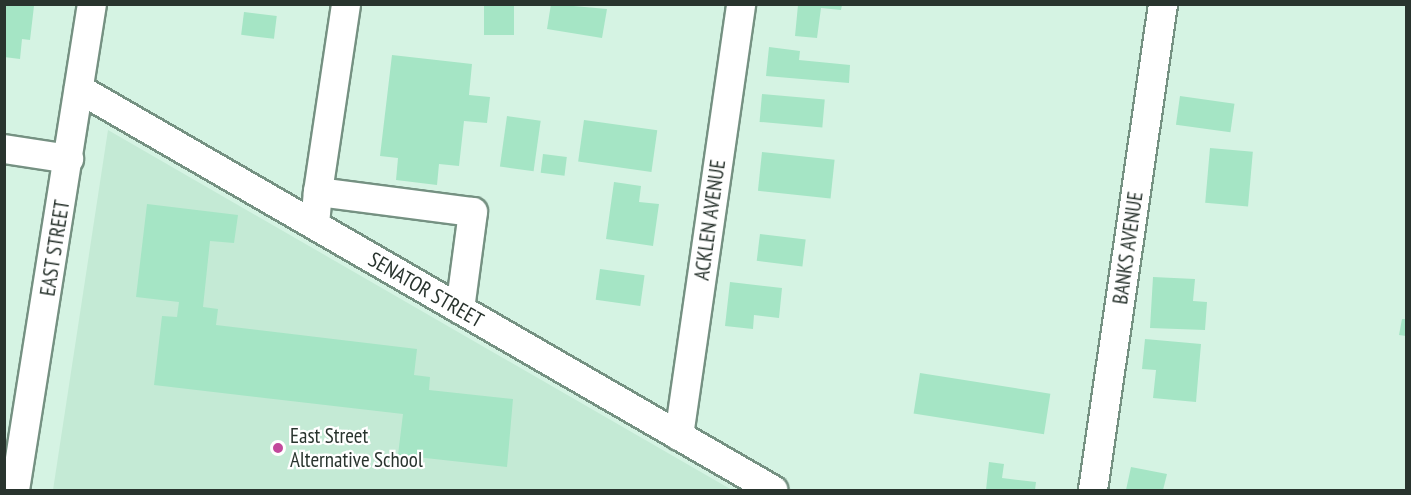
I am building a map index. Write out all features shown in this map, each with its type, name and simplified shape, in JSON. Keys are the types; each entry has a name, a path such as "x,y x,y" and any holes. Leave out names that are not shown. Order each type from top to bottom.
{"street":[{"name":"EAST STREET","path":"15,490 12,456 69,159 92,4"},
{"path":"315,225 346,4"},
{"name":"ACKLEN AVENUE","path":"679,435 741,4"},
{"name":"BANKS AVENUE","path":"1092,490 1163,4"},
{"name":"SENATOR STREET","path":"79,89 773,490"},
{"path":"4,149 69,159"},
{"path":"318,192 473,212 460,309"}],"shaded area":[{"path":"108,130 732,490 53,490"}],"building":[{"path":"4,4 34,6 30,40 22,39 20,59 4,57"},
{"path":"484,4 514,4 514,35 484,35"},
{"path":"551,4 607,9 602,38 547,29"},
{"path":"798,5 842,5 841,10 821,8 817,38 795,36"},
{"path":"244,12 277,16 274,39 241,35"},
{"path":"769,47 800,51 799,60 850,65 849,83 766,76"},
{"path":"392,55 472,64 469,95 490,97 487,123 464,121 459,166 439,164 437,185 396,180 398,158 380,156"},
{"path":"762,94 825,99 822,127 760,122"},
{"path":"1180,96 1234,104 1230,132 1176,125"},
{"path":"507,116 541,121 534,171 500,167"},
{"path":"584,120 657,130 651,172 578,162"},
{"path":"1210,148 1253,152 1248,207 1205,203"},
{"path":"762,152 835,160 831,198 758,191"},
{"path":"543,154 567,157 565,176 541,173"},
{"path":"614,182 641,186 639,202 659,204 653,246 606,239"},
{"path":"147,204 238,215 234,243 210,241 203,307 218,309 216,325 417,349 414,375 430,377 429,390 513,399 507,467 398,455 403,414 154,385 162,316 177,317 179,302 136,297"},
{"path":"760,234 806,240 802,266 757,261"},
{"path":"600,269 645,275 640,306 596,300"},
{"path":"1153,277 1195,279 1193,301 1207,302 1205,330 1150,328"},
{"path":"730,282 782,288 779,318 754,315 753,329 725,326"},
{"path":"1402,319 1406,319 1406,336 1399,335"},
{"path":"1145,339 1201,344 1196,402 1153,398 1156,370 1142,369"},
{"path":"920,373 1050,394 1044,434 914,413"},
{"path":"989,462 1004,464 1002,478 1036,482 1035,490 986,490"},
{"path":"1131,467 1167,474 1163,490 1126,490"}],"place":[{"name":"East Street Alternative School","path":"278,448"}]}
